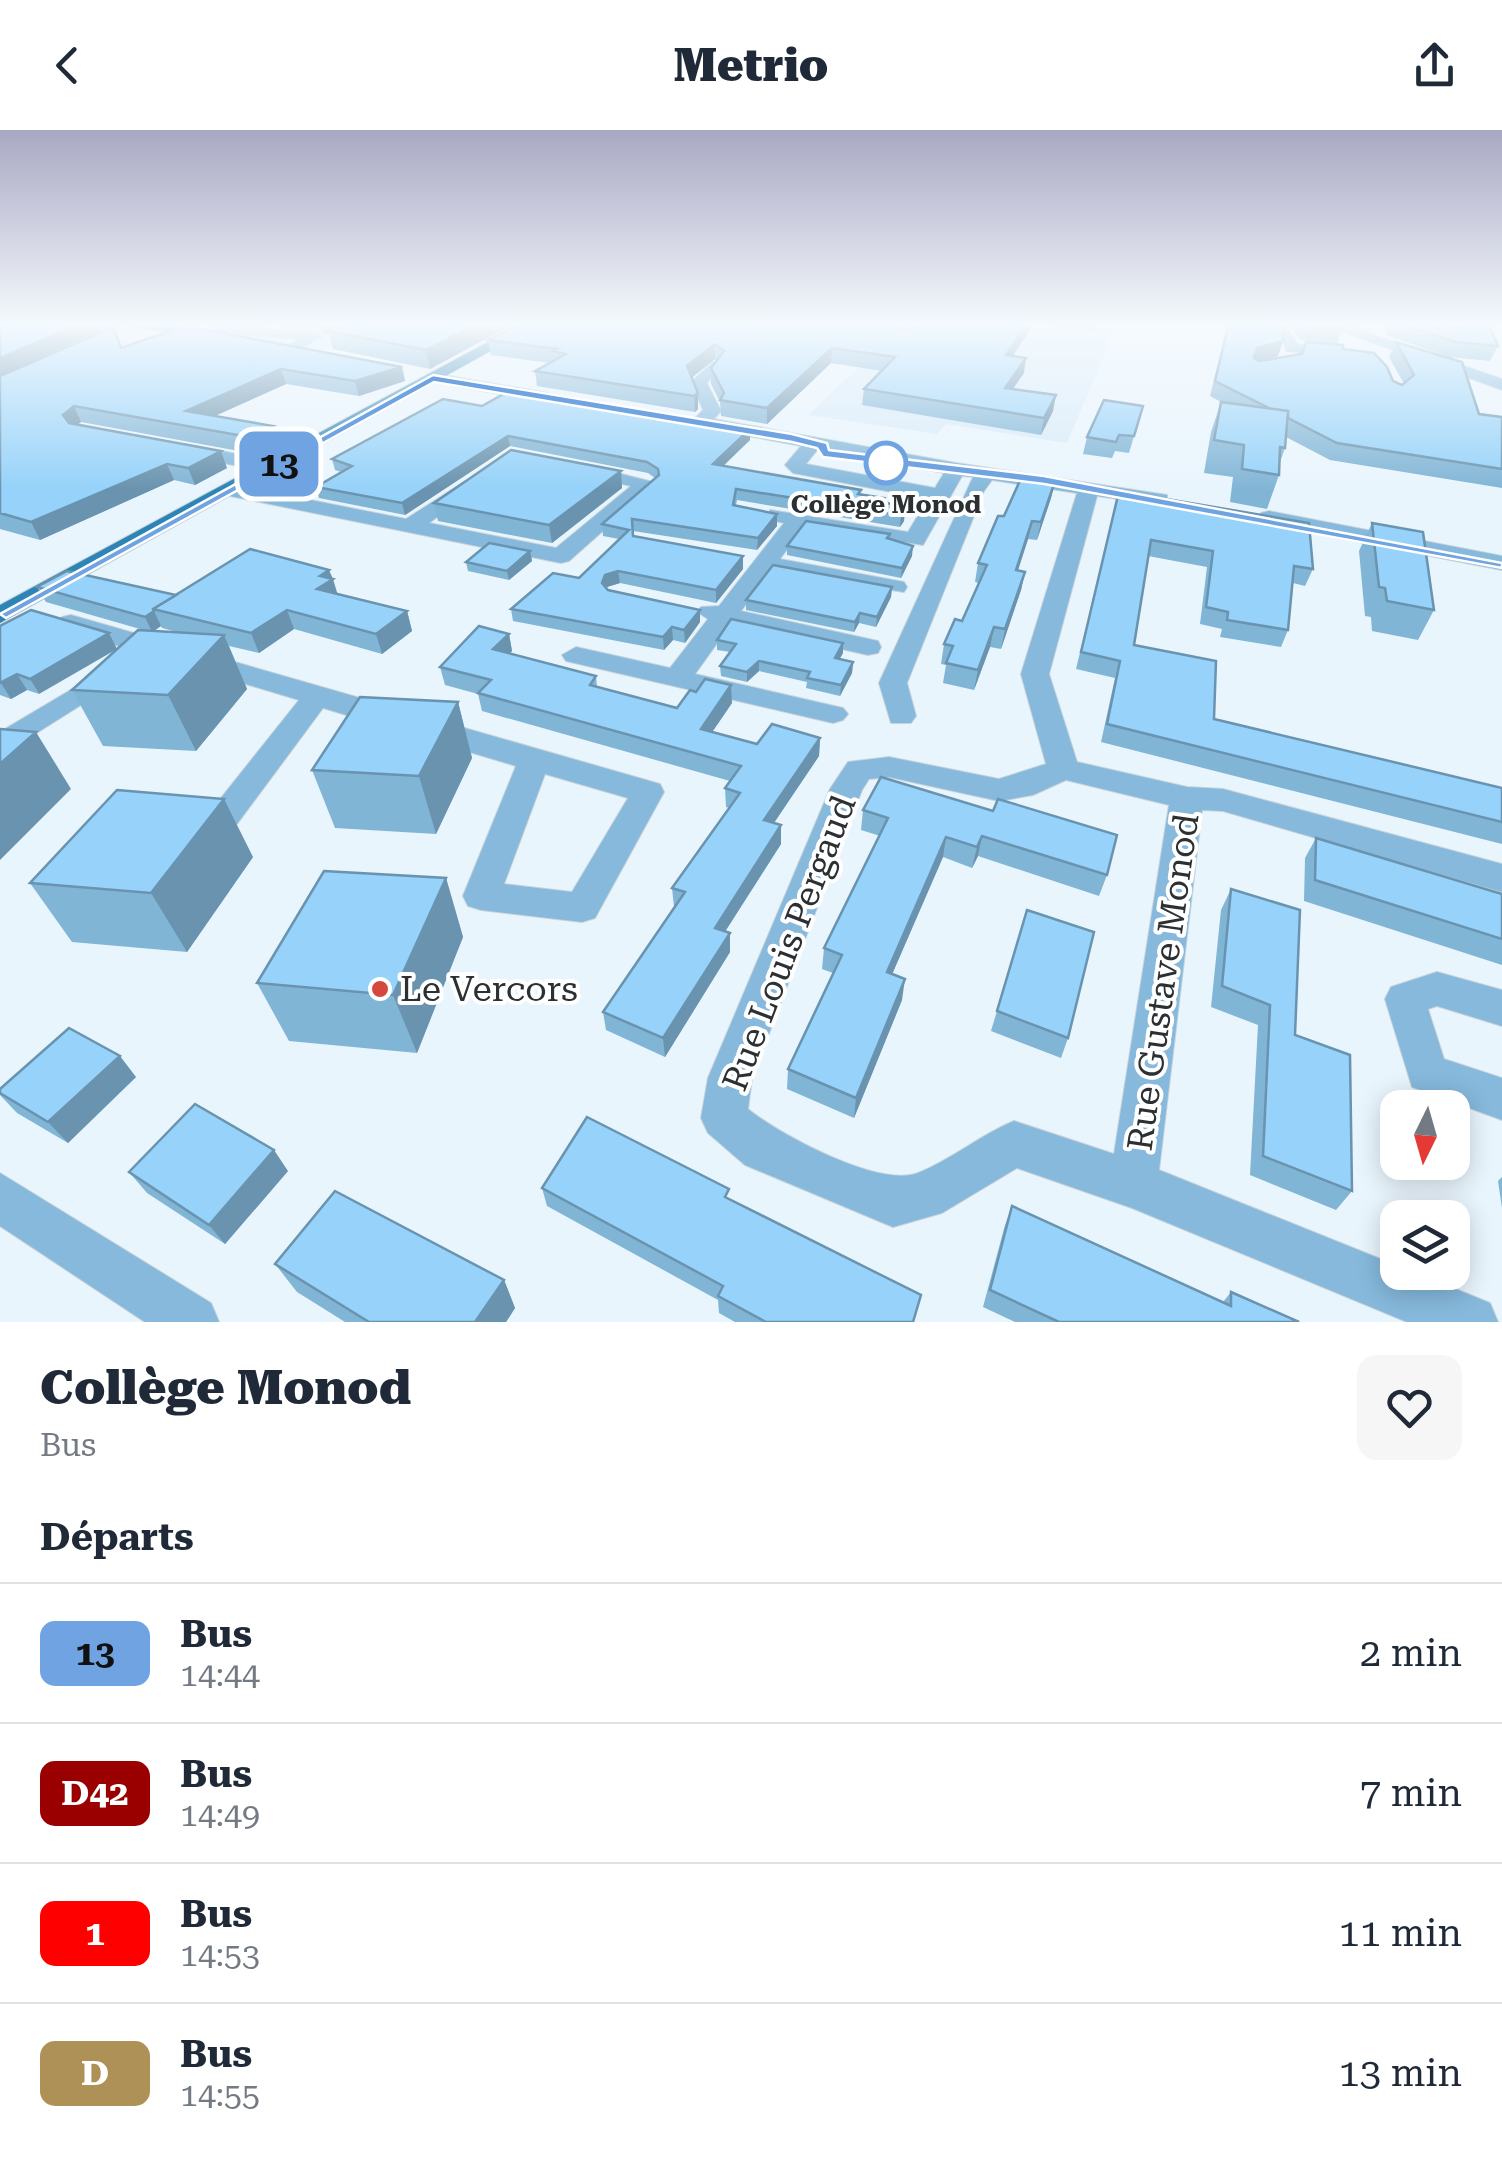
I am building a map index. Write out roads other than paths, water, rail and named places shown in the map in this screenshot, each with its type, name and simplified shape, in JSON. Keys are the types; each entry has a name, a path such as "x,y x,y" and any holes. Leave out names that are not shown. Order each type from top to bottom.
{"main road":[{"path":"8,610 432,379"}],"street":[{"path":"437,379 572,402"},
{"path":"702,379 699,382 712,411 691,421 1188,504"},
{"path":"809,441 823,453 897,465 911,461 969,467"},
{"path":"809,441 795,465 800,469 941,495"},
{"path":"154,445 274,467"},
{"path":"230,490 561,556 648,483 559,466"},
{"path":"762,512 915,540 941,495 969,467"},
{"path":"901,716 893,683 974,490 969,467"},
{"path":"410,526 480,476"},
{"path":"1089,488 1034,674 1063,768 1187,798"},
{"path":"1244,514 1502,564"},
{"path":"677,678 798,519"},
{"path":"729,556 894,587"},
{"path":"689,608 868,646"},
{"path":"8,610 153,646 648,792 582,908 481,896 534,761"},
{"path":"0,746 153,646"},
{"path":"576,655 833,714"},
{"path":"225,816 317,696"},
{"name":"Rue Louis Pergaud","path":"1063,768 1022,787 999,790 889,767 859,769 846,789 730,1078 724,1118 761,1149 894,1203 925,1196 1014,1144 1134,1184"},
{"name":"Rue Gustave Monod","path":"1471,1322 1134,1184 1187,798 1222,800 1502,878"},
{"path":"1502,1008 1438,988 1405,999 1427,1072 1502,1099"},
{"path":"0,1196 192,1322"}],"place":[{"name":"Collège Monod","path":"886,463"},
{"name":"Le Vercors","path":"380,989"}]}
